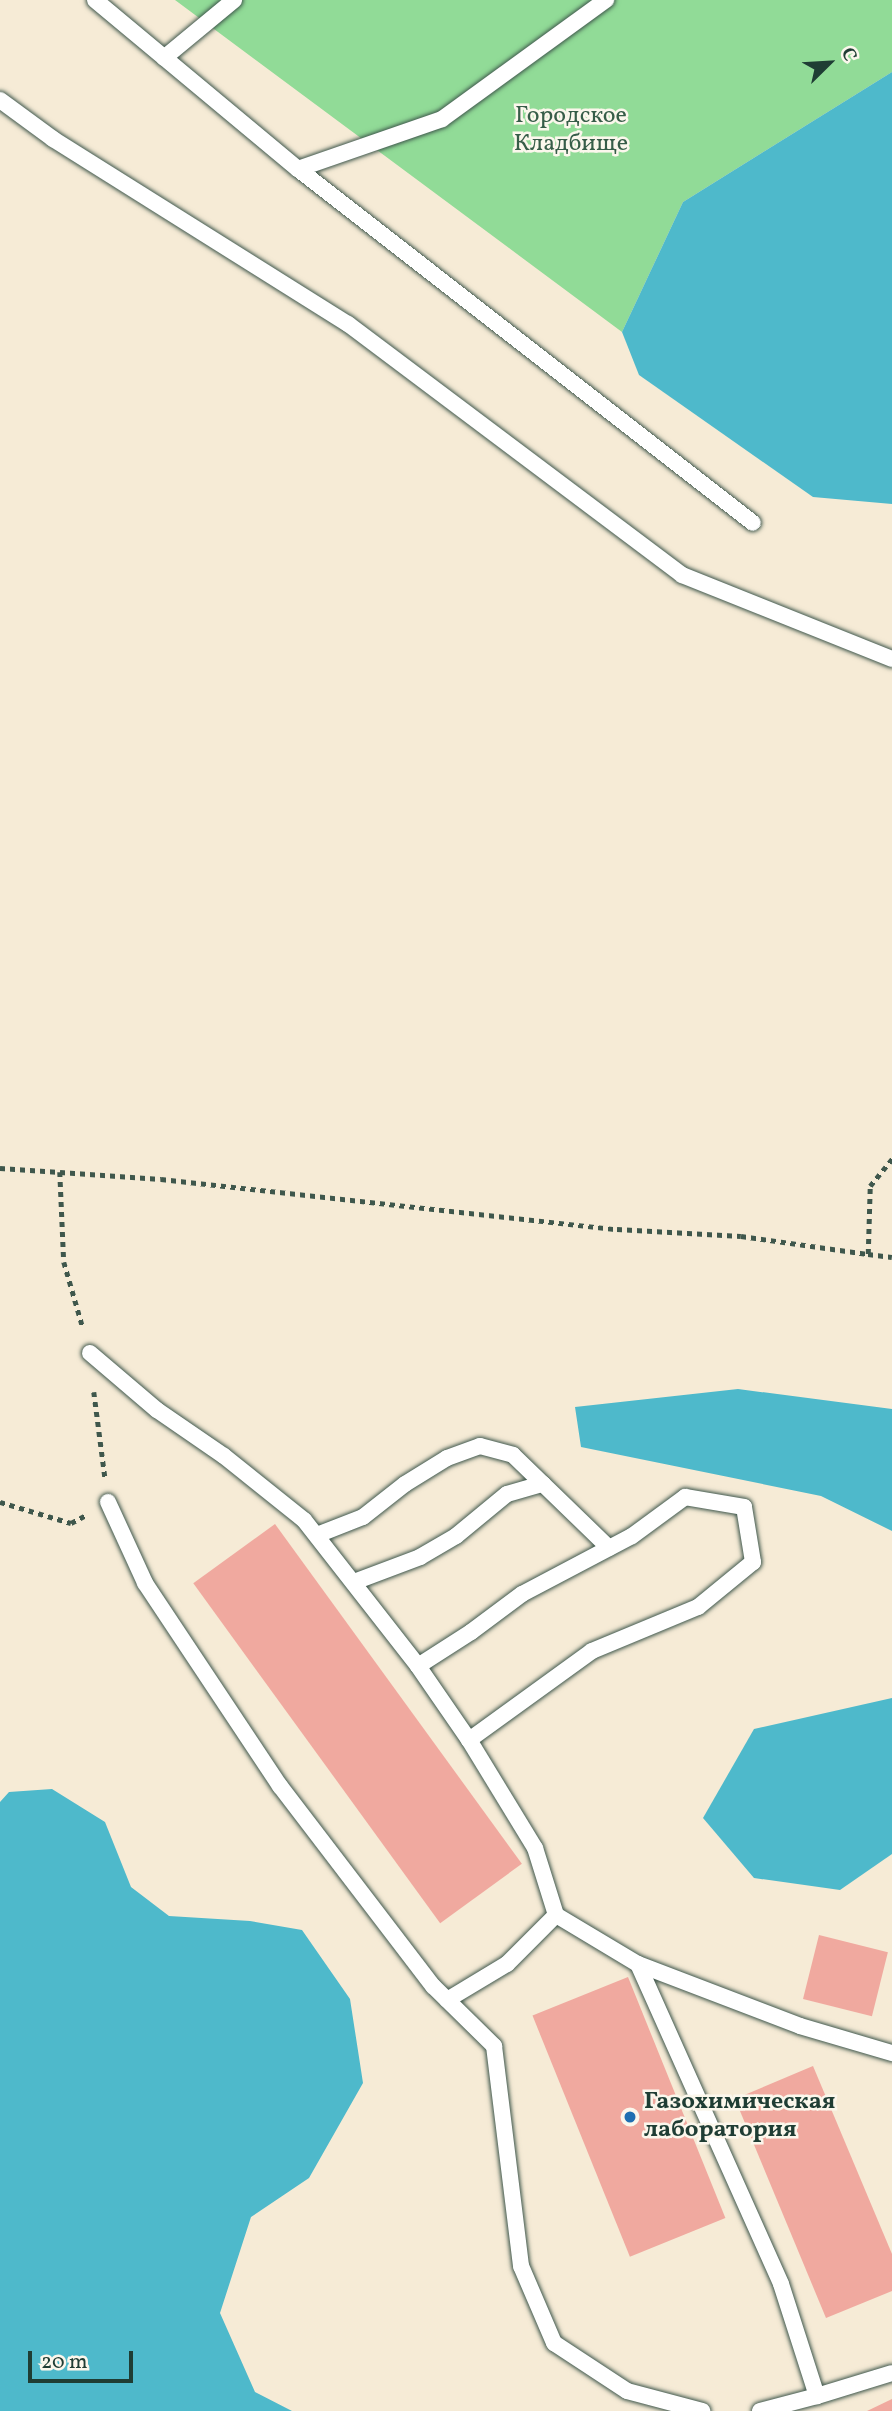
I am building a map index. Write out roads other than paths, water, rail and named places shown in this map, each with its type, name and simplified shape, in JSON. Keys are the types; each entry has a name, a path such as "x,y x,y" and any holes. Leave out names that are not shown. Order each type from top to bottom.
{"lane":[{"path":"95,0 298,169 753,523"},
{"path":"164,58 234,0"},
{"path":"298,169 442,118 606,0"},
{"path":"0,100 53,139 348,324 682,575 892,659"},
{"path":"90,1353 157,1410 224,1456 304,1520 317,1535 418,1666 469,1740 535,1848 556,1914 638,1965 800,2026 892,2053"},
{"path":"317,1535 363,1517 437,1465 480,1446 513,1455 609,1548"},
{"path":"354,1582 420,1556 456,1535 506,1494 543,1484"},
{"path":"418,1666 471,1632 522,1594 632,1536 685,1497 744,1507 753,1562 698,1607 592,1651 469,1740"},
{"path":"108,1502 145,1583 280,1786 433,1986 494,2046 522,2266 554,2343 626,2391 702,2411"},
{"path":"447,2000 508,1964 556,1914"},
{"path":"638,1965 781,2284 817,2396"},
{"path":"760,2411 892,2372"}],"water":[{"path":"892,72 892,504 813,497 639,375 622,332 683,202"},
{"path":"738,1389 892,1409 892,1531 821,1496 581,1447 575,1407"},
{"path":"892,1698 892,1854 840,1890 754,1878 703,1818 754,1729"},
{"path":"52,1789 105,1822 131,1887 169,1916 250,1921 302,1930 350,1999 363,2083 309,2178 251,2217 220,2313 255,2392 292,2411 0,2411 0,1802 9,1792"}],"place":[{"name":"Газохимическая лаборатория","path":"630,2117"}],"park label":[{"name":"Городское Кладбище","path":"571,131"}]}
